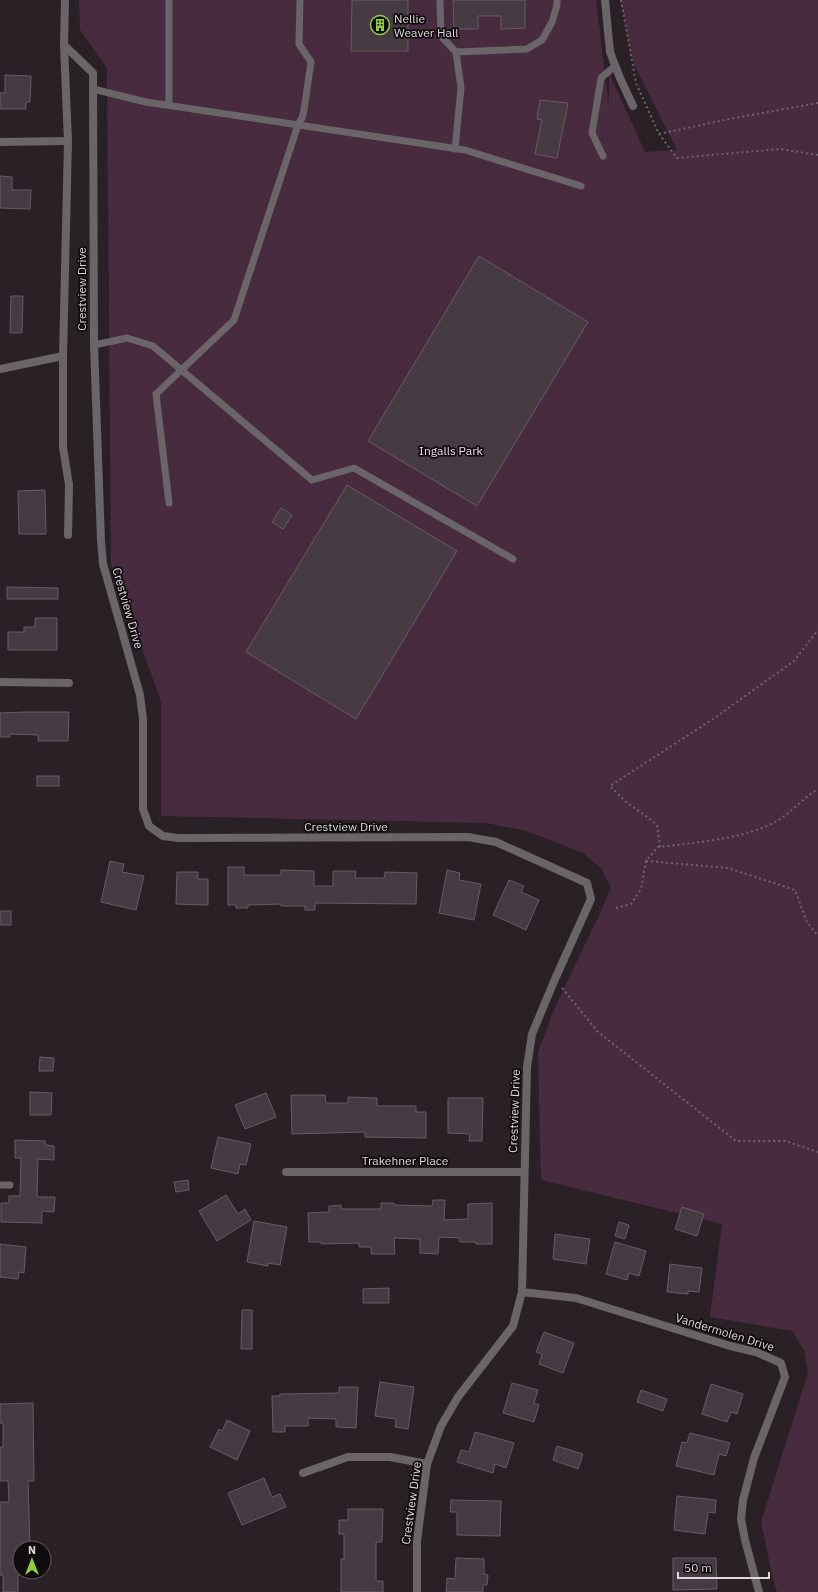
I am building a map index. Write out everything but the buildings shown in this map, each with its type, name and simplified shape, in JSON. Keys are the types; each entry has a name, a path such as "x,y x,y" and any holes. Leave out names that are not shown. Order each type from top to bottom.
{"street":[{"name":"Crestview Drive","path":"65,0 64,44 68,141 63,356 63,447 69,485 68,535"},
{"path":"605,0 610,52 633,106"},
{"name":"Crestview Drive","path":"64,44 93,73 94,345 101,541 103,564 140,695 143,719 143,809 149,826 163,836 178,838 468,837 496,842 587,883 591,899 532,1034 527,1067 522,1292 513,1326 458,1397 441,1426 427,1464 417,1541 417,1592"},
{"path":"0,142 68,141"},
{"path":"0,369 63,356"},
{"path":"0,682 69,683"},
{"name":"Trakehner Place","path":"286,1172 524,1172"},
{"name":"Vandermolen Drive","path":"522,1292 576,1298 730,1346 756,1352 781,1363 785,1377 754,1458 743,1500 741,1518 759,1592"},
{"path":"303,1473 348,1457 390,1457 427,1464"}],"lane":[{"path":"169,0 169,105"},
{"path":"169,503 156,394 234,320 304,110 311,62 299,44 300,0"},
{"path":"440,0 441,36 456,52 461,88 456,149"},
{"path":"456,52 527,49 542,40 552,22 557,0"},
{"path":"603,156 592,133 601,78 615,66"},
{"path":"93,89 146,102 465,150 581,186"},
{"path":"94,345 127,338 153,346 312,480 354,468 513,559"},
{"path":"0,1185 10,1185"}],"path":[{"path":"621,0 636,83 659,134 677,158 780,150 818,155"},
{"path":"659,134 728,119 818,103"},
{"path":"660,847 657,825 626,802 610,786 713,718 794,661 818,630"},
{"path":"616,908 631,904 641,889 646,861 658,847 738,835 760,829 777,821 818,789"},
{"path":"646,861 728,868 795,890 807,922 818,936"},
{"path":"555,980 598,1032 736,1141 785,1141 818,1152"}],"green space":[{"name":"Ingalls Park","path":"79,0 596,0 609,107 609,73 645,152 677,150 632,60 621,0 818,0 818,1592 777,1592 761,1522 808,1373 804,1350 792,1331 710,1317 722,1224 541,1180 538,1052 555,1007 611,887 601,868 583,853 527,831 486,823 161,816 161,701 111,564 107,68 80,30"}],"place":[{"name":"Nellie Weaver Hall","path":"380,25"}]}
